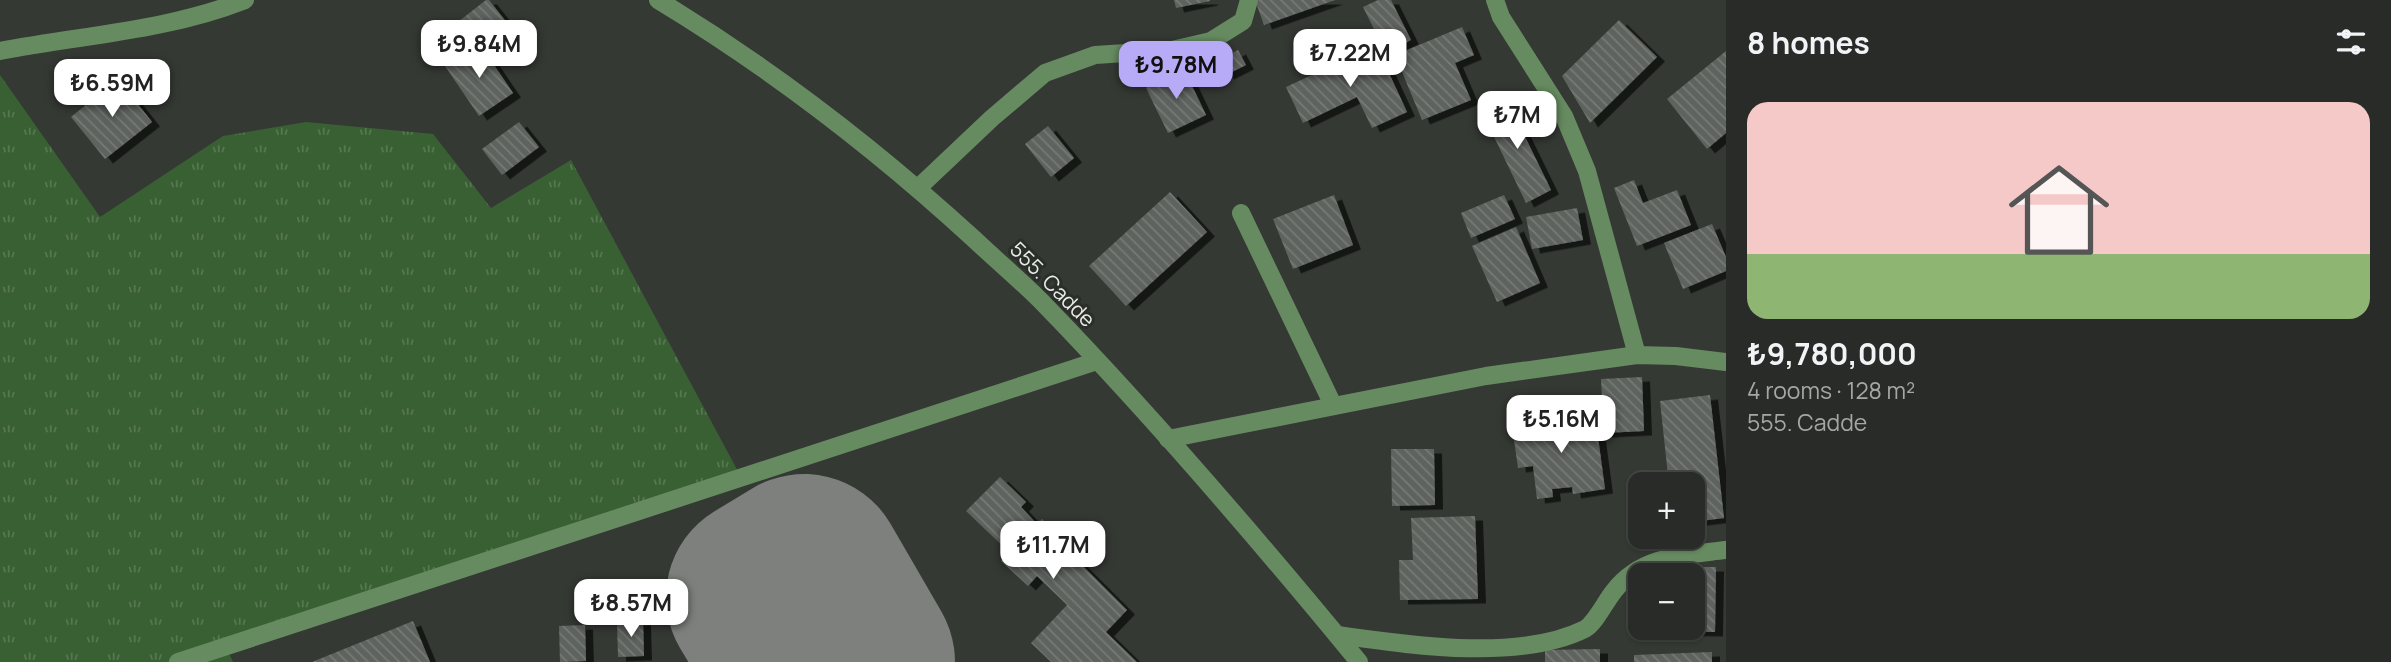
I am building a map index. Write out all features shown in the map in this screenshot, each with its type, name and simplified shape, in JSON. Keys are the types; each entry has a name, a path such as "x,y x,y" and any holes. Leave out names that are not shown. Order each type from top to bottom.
{"street":[{"path":"0,51 159,26 193,18 245,0"},
{"name":"555. Cadde","path":"658,0 718,36 835,120 918,188 1038,298 1168,439 1359,662"},
{"path":"918,188 992,118 1045,73 1095,55 1172,50 1211,41 1242,21 1249,0"},
{"path":"1495,0 1508,28 1564,116 1587,171 1637,355"},
{"path":"1241,213 1333,405"},
{"path":"1168,439 1486,376 1637,355 1726,362"},
{"path":"178,662 1097,361"},
{"path":"1337,635 1492,652 1541,646 1587,628 1616,588 1643,565 1668,557 1726,550"}],"green space":[{"path":"0,75 100,217 223,136 306,122 433,134 491,208 571,160 741,477 226,647 233,662 0,662"}],"building":[{"path":"489,0 520,39 493,60 476,38 454,55 440,36"},
{"path":"1174,0 1210,0 1210,1 1176,8"},
{"path":"1255,0 1335,0 1264,25"},
{"path":"1378,0 1391,0 1411,40 1386,53 1363,7"},
{"path":"1619,20 1657,57 1590,123 1562,76"},
{"path":"1462,27 1474,55 1455,63 1471,100 1422,120 1395,55"},
{"path":"479,43 513,93 479,116 445,66"},
{"path":"1376,45 1407,112 1372,128 1357,97 1303,123 1286,87"},
{"path":"1238,50 1246,65 1226,75 1218,61"},
{"path":"1726,51 1726,133 1707,149 1667,99"},
{"path":"1184,69 1206,115 1168,133 1146,88"},
{"path":"118,79 152,122 105,159 71,117"},
{"path":"1507,100 1551,190 1526,203 1482,112"},
{"path":"519,122 539,147 502,175 482,149"},
{"path":"1048,126 1074,158 1051,177 1025,144"},
{"path":"1634,180 1643,203 1677,190 1691,225 1637,246 1614,188"},
{"path":"1170,192 1207,232 1126,306 1089,266"},
{"path":"1334,195 1353,245 1293,269 1273,219"},
{"path":"1504,195 1515,219 1471,238 1461,213"},
{"path":"1577,208 1583,240 1532,249 1526,217"},
{"path":"1712,224 1726,257 1726,271 1683,289 1664,243"},
{"path":"1516,227 1540,283 1497,302 1472,246"},
{"path":"1642,377 1644,431 1604,433 1601,379"},
{"path":"1710,395 1724,518 1705,520 1705,472 1668,472 1660,401"},
{"path":"1595,415 1605,489 1573,494 1572,487 1552,489 1553,497 1537,499 1533,466 1518,468 1512,426"},
{"path":"1391,449 1434,449 1435,505 1392,506"},
{"path":"1000,477 1026,502 1021,507 1037,524 1042,519 1068,544 1065,548 1127,610 1106,632 1137,662 1051,662 1031,643 1067,605 1037,576 1028,586 1001,561 1009,552 966,511"},
{"path":"1475,516 1478,599 1400,600 1399,560 1413,560 1411,518"},
{"path":"1705,567 1716,567 1715,632 1705,632"},
{"path":"413,621 430,662 312,662"},
{"path":"643,621 644,656 618,657 617,622"},
{"path":"585,625 586,661 560,662 559,626"},
{"path":"1600,649 1600,662 1545,662 1545,650"},
{"path":"1712,652 1712,662 1634,662 1634,655"}],"runway":[{"path":"805,662 766,597 804,574 855,662"}]}
